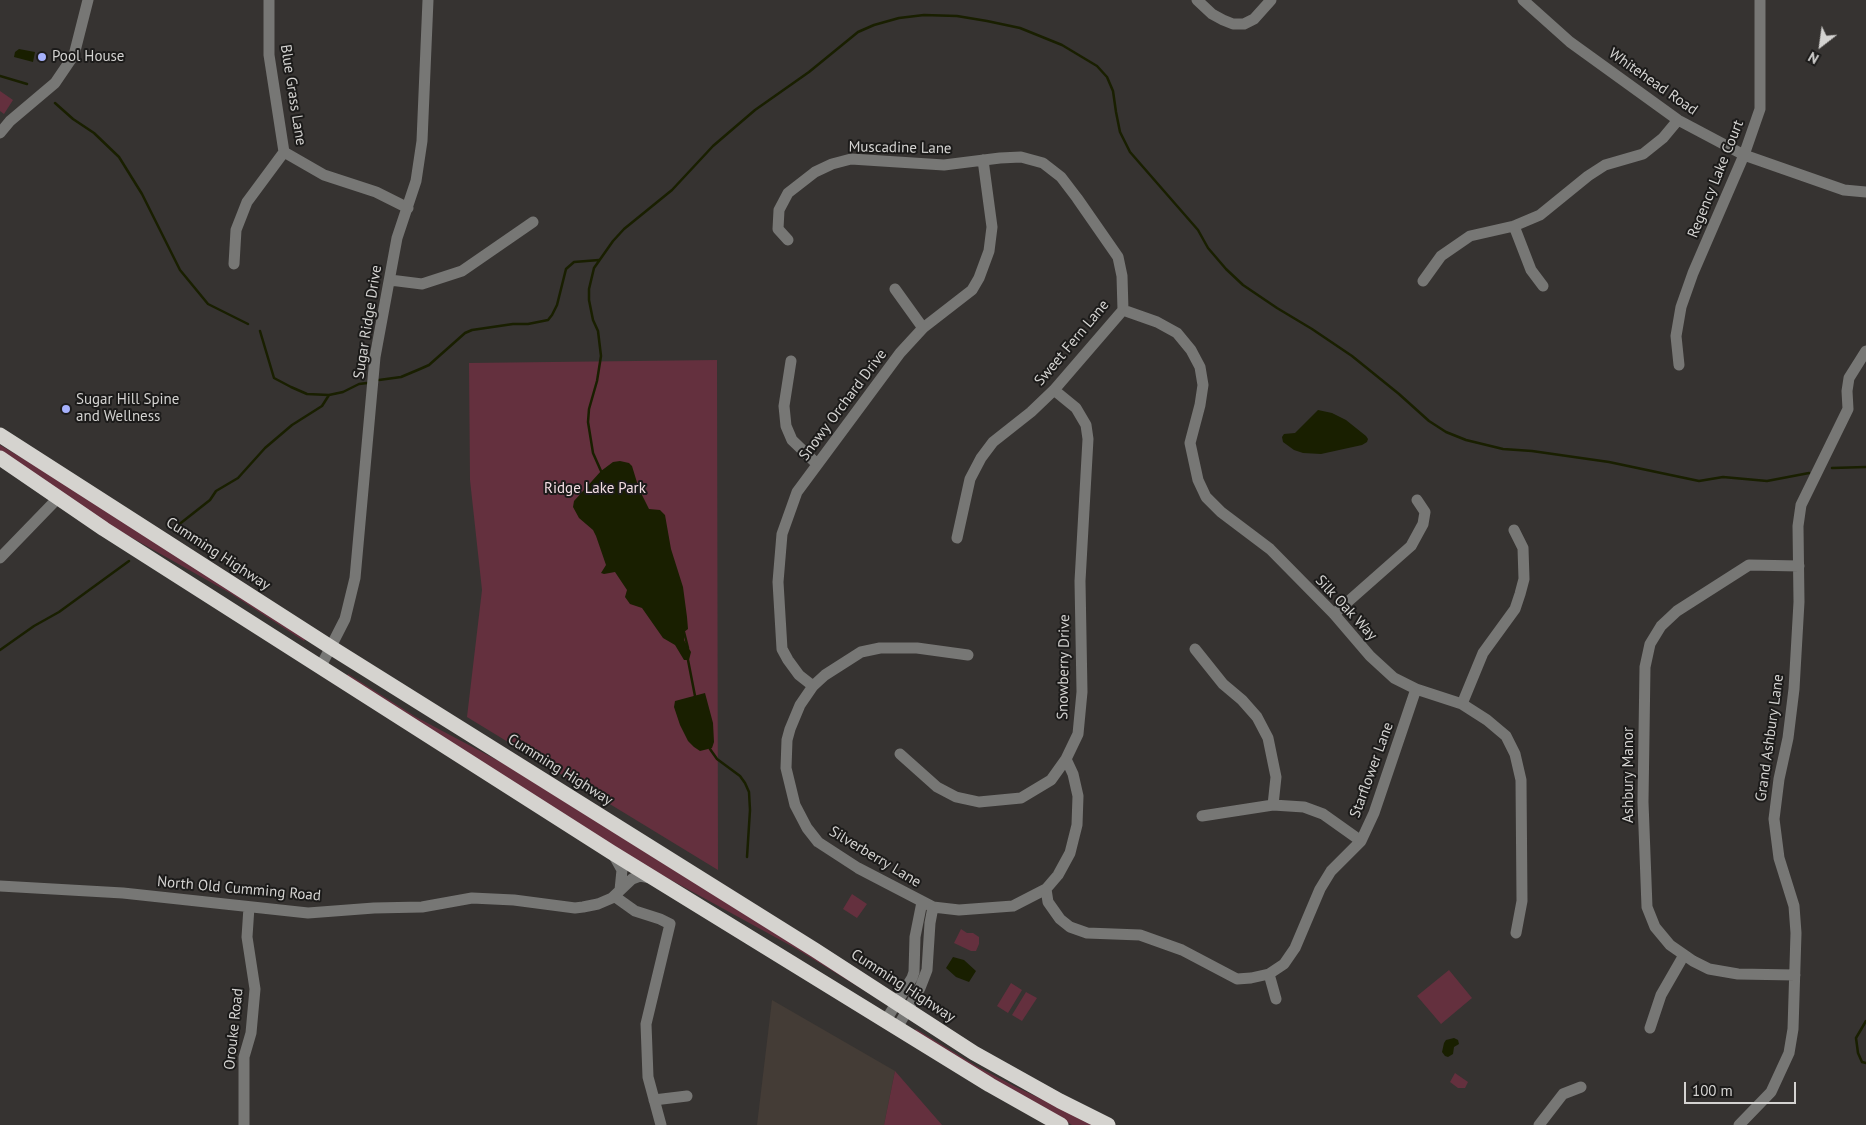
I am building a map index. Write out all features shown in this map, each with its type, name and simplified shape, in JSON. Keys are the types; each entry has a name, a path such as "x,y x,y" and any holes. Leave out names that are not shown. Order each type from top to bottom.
{"highway":[{"name":"Cumming Highway","path":"0,435 332,648 815,950 974,1053 1060,1101 1108,1125"},
{"path":"0,458 104,529 611,852 990,1085 1062,1125"}],"street":[{"path":"0,133 10,121 55,82 74,56 88,0"},
{"name":"Blue Grass Lane","path":"269,0 269,56 284,152 324,175 376,192 408,208"},
{"name":"Sugar Ridge Drive","path":"320,668 332,648 345,619 355,578 376,357 397,238 416,181 422,141 428,0"},
{"path":"1197,0 1212,14 1233,24 1244,24 1254,19 1271,0"},
{"name":"Whitehead Road","path":"1523,0 1570,42 1678,120 1744,155 1844,190 1866,192"},
{"name":"Regency Lake Court","path":"1679,365 1676,336 1681,307 1718,212 1744,155 1760,109 1760,0"},
{"path":"1423,281 1441,256 1470,236 1514,226 1540,215 1588,176 1605,166 1642,154 1663,138 1678,120"},
{"path":"234,264 236,230 247,202 284,152"},
{"name":"Sweet Fern Lane","path":"957,538 970,480 981,458 993,442 1031,412 1054,390 1123,310 1122,276 1118,257 1061,177 1043,163 1021,157 983,160"},
{"name":"Muscadine Lane","path":"788,240 778,229 779,210 788,193 815,172 832,164 851,159 944,165 983,160"},
{"name":"Snowy Orchard Drive","path":"813,686 800,675 782,649 778,582 782,534 797,492 900,353 923,328 972,290 984,267 989,251 992,227 983,160"},
{"path":"390,280 422,284 462,270 533,222"},
{"path":"1514,226 1531,270 1543,286"},
{"path":"895,289 923,328"},
{"name":"Silk Oak Way","path":"1123,310 1157,322 1176,333 1191,350 1200,367 1203,385 1190,443 1198,480 1206,497 1220,512 1270,550 1334,614 1370,656 1394,678 1416,689 1462,704 1487,720 1506,736 1515,754 1521,780 1522,902 1516,933"},
{"name":"Grand Ashbury Lane","path":"1739,1125 1771,1092 1789,1053 1793,1028 1796,933 1794,906 1778,858 1774,818 1779,779 1788,738 1794,689 1799,602 1798,526 1801,505 1848,409 1847,391 1849,378 1866,351"},
{"path":"791,361 784,406 786,426 792,440 817,464"},
{"name":"Snowberry Drive","path":"900,754 937,787 956,797 979,802 1021,798 1051,780 1066,758 1078,734 1082,692 1080,581 1088,439 1086,424 1076,408 1054,390"},
{"path":"0,558 59,497"},
{"path":"1334,614 1411,546 1423,524 1425,512 1417,500"},
{"path":"1462,704 1483,653 1515,609 1520,594 1524,580 1523,548 1514,530"},
{"name":"Ashbury Manor","path":"1795,975 1738,974 1709,970 1670,945 1655,927 1647,907 1643,802 1646,667 1650,644 1661,626 1678,611 1749,565 1798,566"},
{"name":"Silverberry Lane","path":"968,655 917,648 880,648 860,652 825,675 813,686 800,705 787,740 786,768 795,805 807,828 818,842 858,868 934,907 959,910 1013,906 1046,889 1058,875 1070,853 1077,825 1078,796 1073,774 1066,758"},
{"path":"1195,648 1223,684 1242,700 1257,717 1268,738 1276,777 1274,805"},
{"name":"Starflower Lane","path":"1046,889 1048,902 1060,919 1070,927 1087,933 1140,935 1182,950 1237,978 1251,978 1269,974 1284,964 1296,948 1320,889 1332,870 1361,841 1374,813 1416,689"},
{"path":"1202,816 1274,805 1304,807 1323,814 1361,841"},
{"path":"611,852 621,866 622,874 617,893 635,911 660,918 670,924 646,1024 648,1077 661,1125"},
{"name":"North Old Cumming Road","path":"0,886 123,893 308,913 374,908 422,907 472,898 514,900 575,908 598,904 617,893 632,879 640,876 654,878"},
{"path":"892,1024 902,1007 914,972 915,937 922,902"},
{"name":"Orouke Road","path":"244,1125 244,1057 251,1033 255,989 247,937 250,907"},
{"path":"902,1007 920,988 927,970 930,923 934,907"},
{"path":"1650,1028 1661,995 1684,955"},
{"path":"914,960 927,961"},
{"path":"1269,974 1276,999"},
{"path":"1539,1125 1563,1094 1581,1087"},
{"path":"654,1100 686,1096"}],"shaded area":[{"path":"19,49 35,52 33,62 14,57 15,52"},
{"path":"1318,410 1332,413 1346,420 1366,436 1367,442 1362,445 1321,454 1303,453 1294,450 1283,442 1282,437 1284,434 1295,433"},
{"path":"613,462 629,463 632,466 639,489 649,509 660,510 665,515 671,549 683,587 688,629 684,632 684,640 691,652 689,660 684,660 675,645 663,638 642,608 630,604 625,597 627,590 615,572 601,573 606,565 596,536 593,530 579,518 573,507 574,501 601,471"},
{"path":"705,693 713,723 714,742 712,748 700,751 688,741 674,707 675,701"},
{"path":"953,957 964,960 976,971 969,982 956,977 946,968"},
{"path":"772,1000 895,1071 884,1125 757,1125"},
{"path":"1454,1038 1458,1040 1459,1044 1454,1047 1453,1054 1448,1057 1445,1056 1442,1052 1444,1043 1446,1040"}],"green space":[{"path":"0,91 13,100 4,114 0,111"},
{"name":"Ridge Lake Park","path":"717,360 718,870 467,717 482,590 470,480 469,363"},
{"path":"0,445 102,505 306,638 304,641 230,593 95,517 0,453"},
{"path":"348,674 416,717 531,778 605,822 875,997 795,948 649,868 346,679"},
{"path":"852,894 867,904 857,918 843,909"},
{"path":"961,929 979,937 976,951 971,951 954,943"},
{"path":"1449,970 1472,998 1441,1024 1417,996"},
{"path":"1011,983 1022,990 1008,1013 997,1006"},
{"path":"1026,992 1037,998 1022,1021 1012,1015"},
{"path":"916,1029 978,1067 1096,1125 1072,1125 914,1032"},
{"path":"895,1071 942,1125 884,1125"},
{"path":"1455,1073 1468,1082 1465,1088 1458,1088 1450,1082"}],"waterway":[{"path":"601,471 593,453 588,422 589,409 597,381 601,356 598,331 593,320 589,300 589,289 594,268 613,241 624,229 672,190 713,146 755,110 809,72 858,32 899,18 924,15 957,16 1020,28 1062,45 1097,66 1107,77 1113,91 1120,132 1130,152 1198,230 1208,248 1226,269 1243,285 1352,356 1429,421 1446,432 1466,440 1503,449 1532,451 1609,462 1699,481 1723,477 1767,481 1809,473"},
{"path":"0,76 27,84"},
{"path":"55,103 73,119 94,133 119,157 142,194 180,270 208,304 248,324"},
{"path":"379,380 401,377 429,365 465,333 472,330 548,320 557,305 566,269 574,262 599,260"},
{"path":"260,331 274,378 291,387 307,394 329,395 367,383"},
{"path":"177,526 210,500 216,491 238,478 265,448 292,425 322,406 329,395"},
{"path":"1832,468 1866,467"},
{"path":"0,650 34,626 59,612 129,561"},
{"path":"684,632 688,648"},
{"path":"688,660 695,696"},
{"path":"710,749 717,759 740,776 749,792 750,810 747,857"},
{"path":"1866,1021 1856,1038 1858,1053 1862,1062 1866,1063"}],"place":[{"name":"Pool House","path":"42,57"},
{"name":"Sugar Hill Spine and Wellness","path":"66,409"}]}
